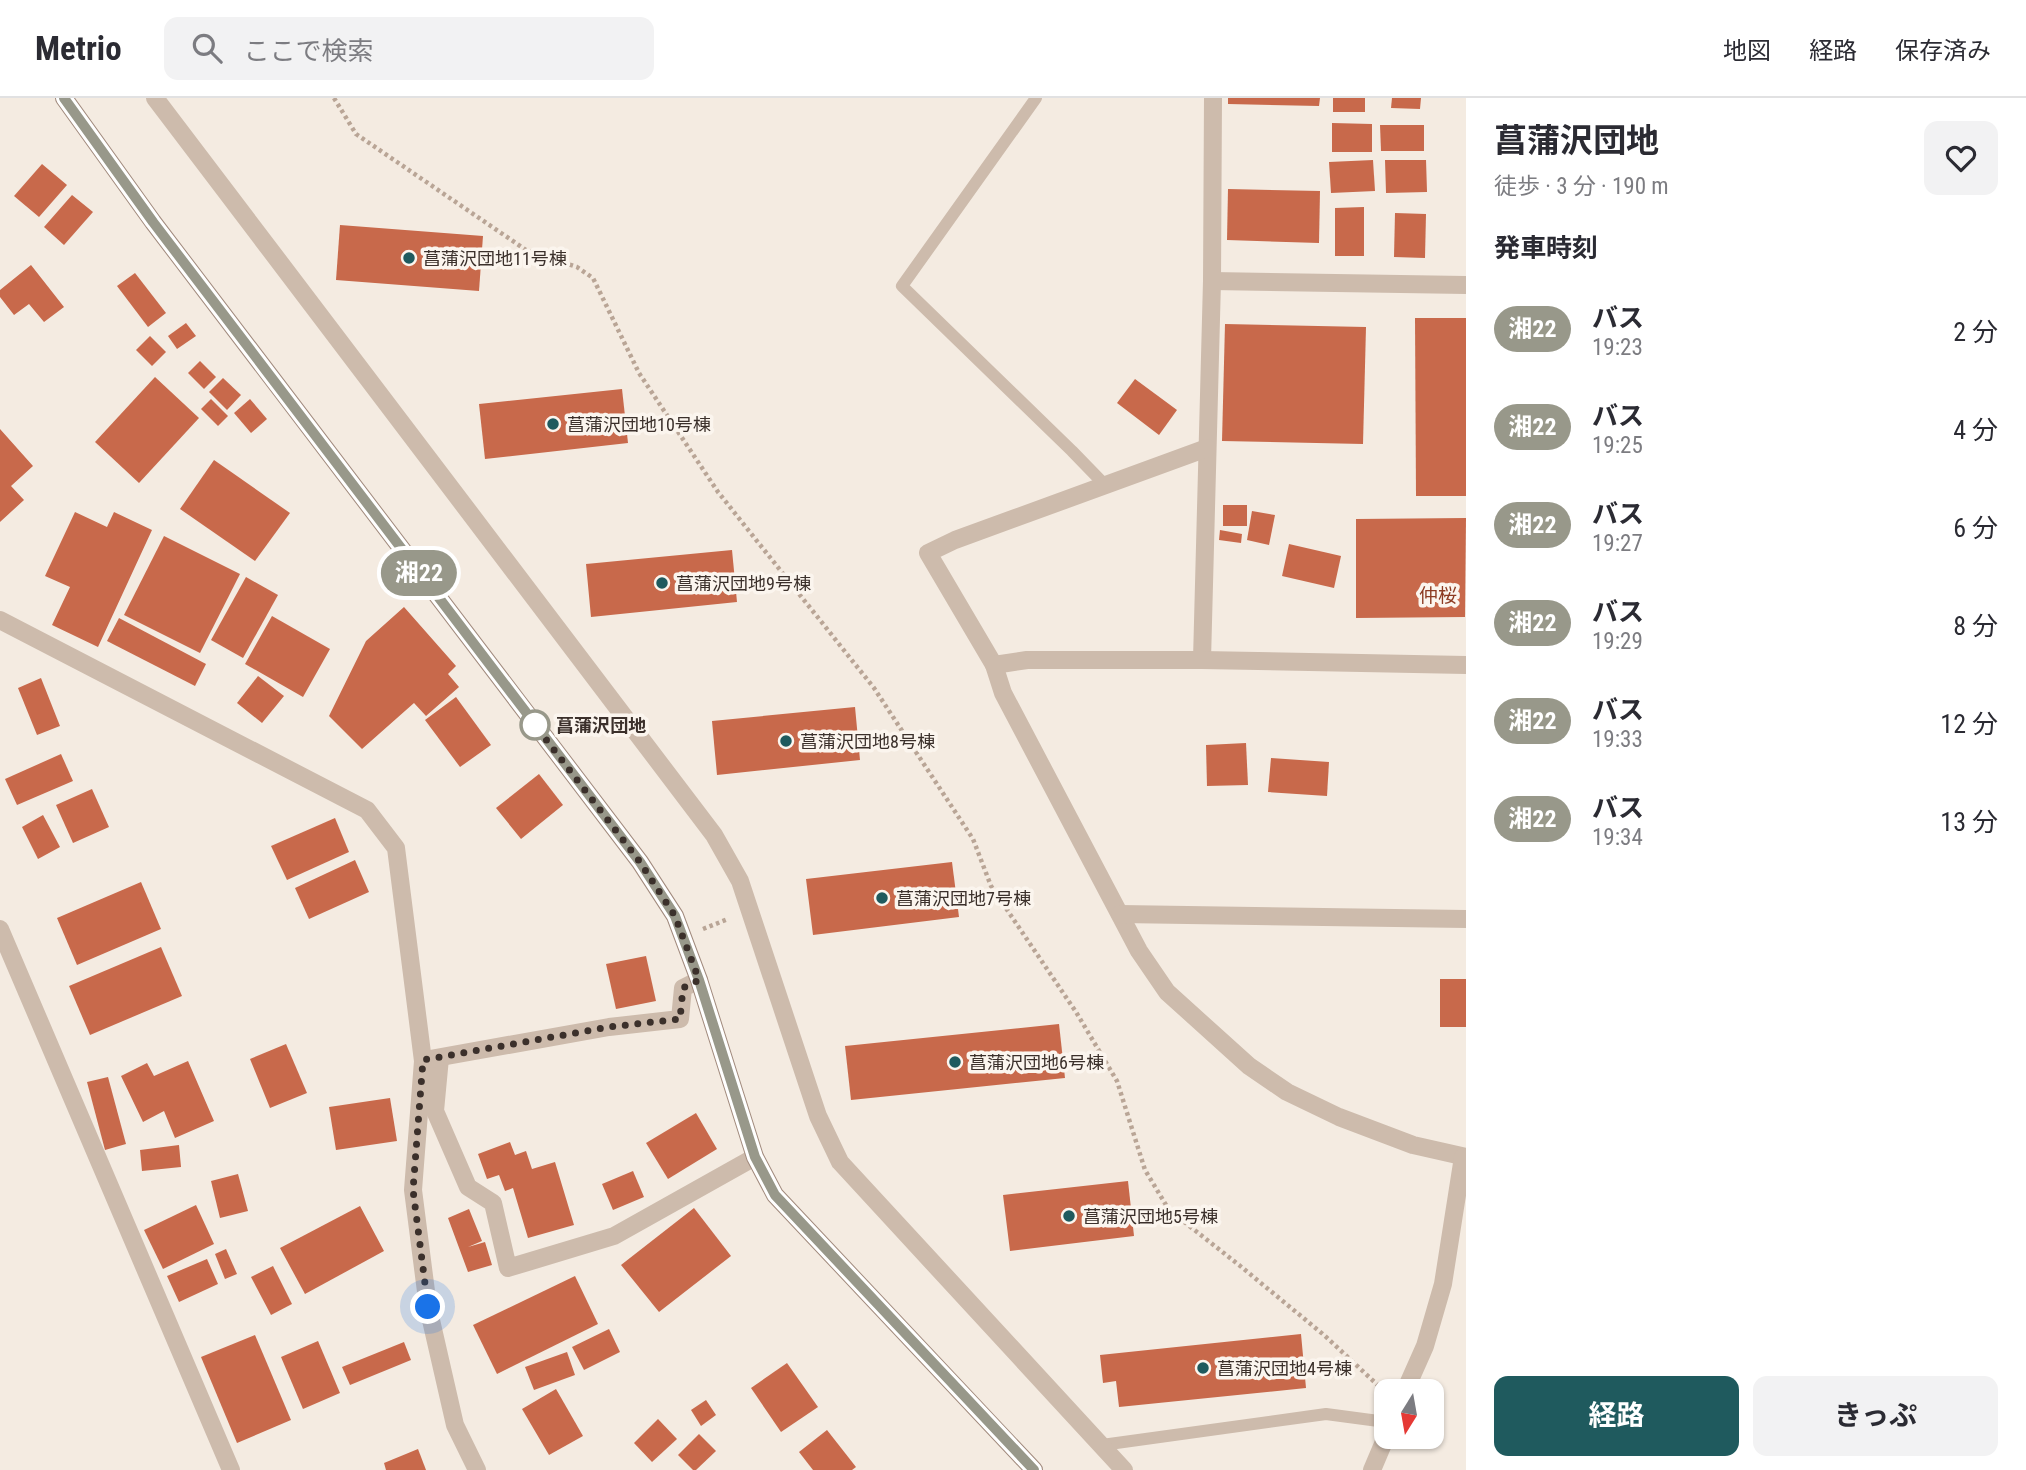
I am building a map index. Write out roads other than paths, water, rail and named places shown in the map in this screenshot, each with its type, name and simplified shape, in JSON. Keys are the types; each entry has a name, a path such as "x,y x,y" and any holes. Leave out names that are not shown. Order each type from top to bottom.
{"street":[{"path":"64,98 153,222 640,862 675,916 699,980 755,1157 775,1195 1034,1470"},
{"path":"155,98 714,835 740,881 818,1116 840,1162 1124,1470"},
{"path":"1202,660 1212,281 1213,98"},
{"path":"1212,281 1466,285"},
{"path":"1207,448 955,540 928,553 994,665 1003,693 1139,950 1167,992 1249,1066 1287,1092 1339,1117 1413,1145 1465,1157 1443,1284 1424,1346 1410,1379"},
{"path":"0,620 367,810 396,848 432,1059 435,1111 468,1187 493,1203 508,1268 614,1236 755,1157"},
{"path":"994,665 1027,660 1466,665"},
{"path":"1120,914 1466,919"},
{"path":"0,929 231,1470"},
{"path":"432,1059 609,1027 680,1019 683,988 699,980"},
{"path":"432,1059 413,1190 428,1307 455,1425 477,1470"},
{"path":"1372,1470 1381,1449"}],"lane":[{"path":"1036,98 902,286 1104,484"},
{"path":"1102,1445 1326,1414 1374,1420"}],"place":[{"name":"菖蒲沢団地11号棟","path":"409,258"},
{"name":"菖蒲沢団地10号棟","path":"553,424"},
{"name":"菖蒲沢団地9号棟","path":"662,583"},
{"name":"菖蒲沢団地","path":"535,725"},
{"name":"菖蒲沢団地8号棟","path":"786,741"},
{"name":"菖蒲沢団地7号棟","path":"882,898"},
{"name":"菖蒲沢団地6号棟","path":"955,1062"},
{"name":"菖蒲沢団地5号棟","path":"1069,1216"},
{"name":"菖蒲沢団地4号棟","path":"1203,1368"}],"district":[{"name":"仲桜","path":"1438,595"}]}
